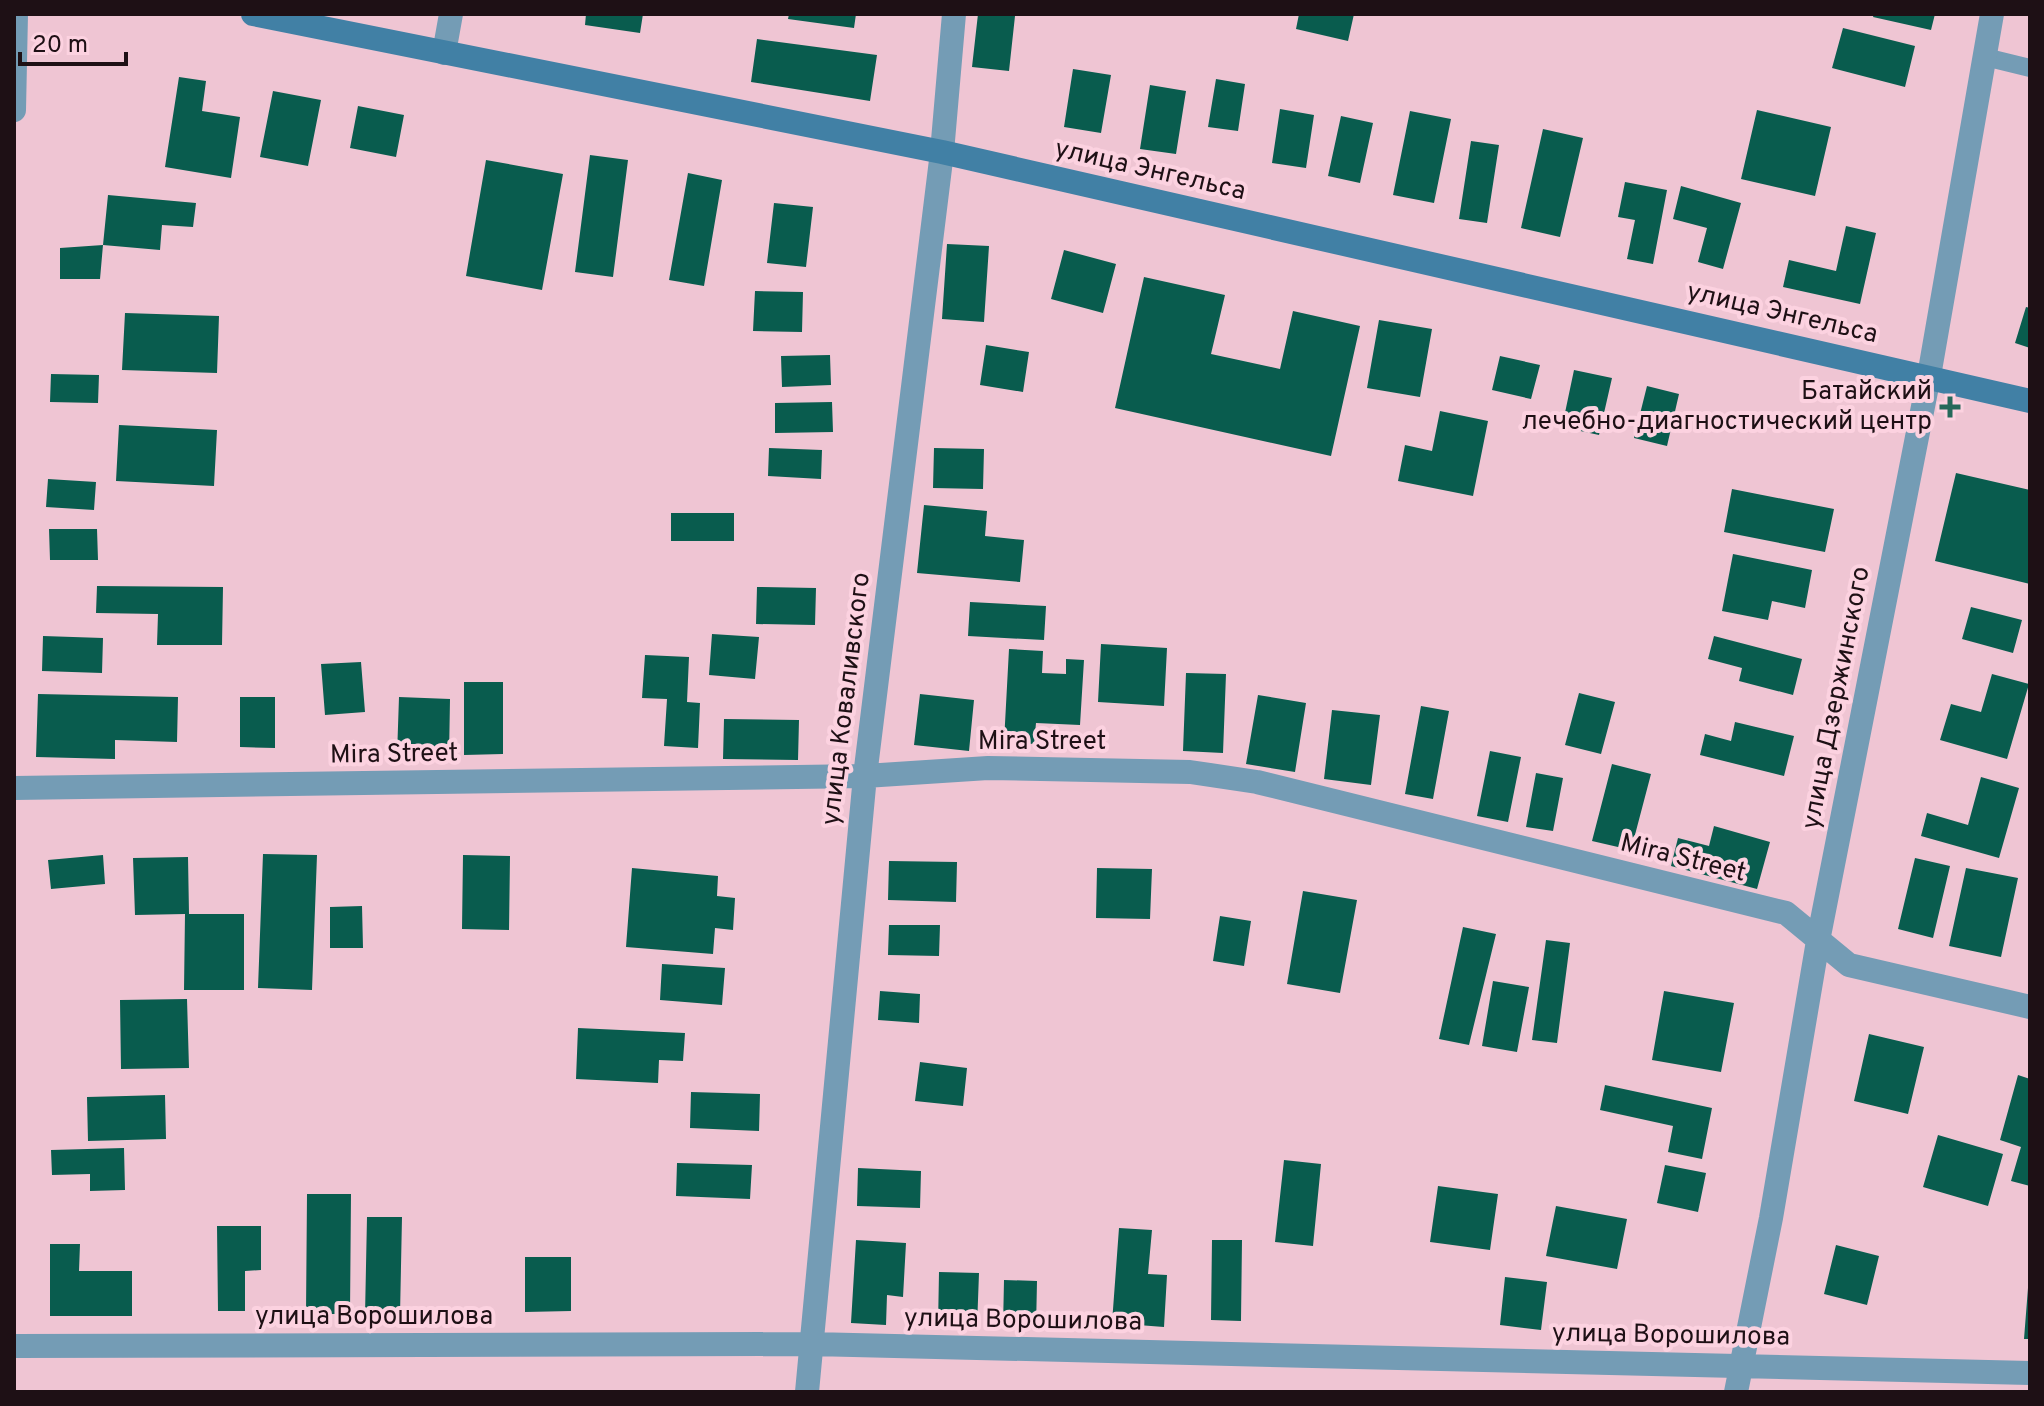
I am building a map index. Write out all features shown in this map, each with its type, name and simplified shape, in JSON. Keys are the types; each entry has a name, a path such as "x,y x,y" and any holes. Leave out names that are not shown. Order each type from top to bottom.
{"main road":[{"name":"улица Энгельса","path":"253,14 942,152 2030,401"}],"street":[{"path":"14,110 16,14"},
{"path":"444,53 451,14"},
{"name":"улица Коваливского","path":"807,1392 865,776 942,152 954,14"},
{"name":"улица Дзержинского","path":"1736,1392 1774,1203 1818,941 1929,376 1992,14"},
{"name":"Mira Street","path":"14,788 865,776 988,768 1190,772 1257,782 1786,913 1849,965 2030,1007"},
{"name":"улица Ворошилова","path":"14,1346 812,1344 2030,1373"}],"lane":[{"path":"1985,57 2030,68"}],"building":[{"path":"586,14 643,14 640,33 585,25"},
{"path":"789,14 856,14 854,28 788,19"},
{"path":"978,14 1015,16 1009,71 972,67"},
{"path":"1299,14 1354,14 1348,41 1296,29"},
{"path":"1874,14 1935,14 1931,30 1873,17"},
{"path":"1843,28 1915,46 1905,87 1832,68"},
{"path":"757,39 877,55 870,101 751,82"},
{"path":"1073,69 1111,75 1101,133 1064,127"},
{"path":"179,77 206,81 202,111 240,117 231,178 165,167"},
{"path":"1216,79 1245,84 1238,131 1208,127"},
{"path":"1150,85 1186,91 1176,154 1140,149"},
{"path":"273,91 321,100 308,166 260,157"},
{"path":"358,106 404,115 396,157 350,148"},
{"path":"1280,109 1314,115 1306,168 1272,163"},
{"path":"1757,110 1831,127 1815,196 1741,179"},
{"path":"1410,111 1451,119 1434,203 1393,195"},
{"path":"1341,116 1373,123 1360,183 1328,176"},
{"path":"1543,129 1583,138 1560,237 1521,228"},
{"path":"1471,141 1499,145 1487,223 1459,219"},
{"path":"590,155 628,160 613,277 575,272"},
{"path":"486,160 563,174 542,290 466,276"},
{"path":"688,173 722,180 704,286 669,280"},
{"path":"1625,182 1667,190 1653,264 1627,259 1635,220 1618,217"},
{"path":"1681,186 1741,203 1723,269 1698,262 1707,228 1673,219"},
{"path":"108,195 196,203 193,227 162,225 160,250 103,245"},
{"path":"774,203 813,207 806,267 767,263"},
{"path":"1846,226 1876,233 1860,304 1783,287 1789,260 1836,271"},
{"path":"947,244 989,246 984,322 942,319"},
{"path":"103,245 100,279 60,279 60,248"},
{"path":"1064,250 1116,264 1103,313 1051,299"},
{"path":"1144,277 1225,295 1211,354 1280,369 1293,311 1360,326 1331,456 1115,408"},
{"path":"755,291 803,292 802,332 753,331"},
{"path":"2026,307 2030,308 2030,348 2015,343"},
{"path":"125,313 219,316 217,373 122,370"},
{"path":"1379,320 1432,329 1420,397 1367,388"},
{"path":"986,345 1029,352 1023,392 980,385"},
{"path":"830,355 831,385 782,387 781,356"},
{"path":"1500,356 1540,365 1531,399 1492,390"},
{"path":"1574,370 1612,378 1599,435 1562,427"},
{"path":"51,374 99,375 98,403 50,402"},
{"path":"1647,386 1679,394 1667,446 1634,438"},
{"path":"832,402 833,432 775,433 775,403"},
{"path":"1440,411 1488,421 1473,496 1398,481 1405,445 1432,451"},
{"path":"119,425 217,430 214,486 116,481"},
{"path":"769,448 822,450 821,479 768,476"},
{"path":"934,448 984,449 983,489 933,488"},
{"path":"1956,473 2030,490 2030,584 1935,561"},
{"path":"48,479 96,482 94,510 46,507"},
{"path":"1732,489 1834,509 1825,552 1724,532"},
{"path":"924,505 987,511 985,536 1024,540 1020,582 917,573"},
{"path":"671,513 734,513 734,541 671,541"},
{"path":"49,529 97,529 98,560 50,560"},
{"path":"1733,554 1812,570 1805,608 1772,601 1768,620 1722,611"},
{"path":"97,586 223,587 222,645 157,645 158,614 96,613"},
{"path":"757,587 816,588 815,625 756,624"},
{"path":"970,602 1046,606 1044,640 968,636"},
{"path":"1971,607 2022,620 2013,653 1962,639"},
{"path":"712,634 759,637 755,679 709,675"},
{"path":"43,636 103,638 102,673 42,671"},
{"path":"1714,636 1802,659 1793,695 1739,681 1742,668 1708,659"},
{"path":"1101,644 1167,648 1164,706 1098,702"},
{"path":"1009,649 1043,651 1042,673 1066,674 1066,659 1084,660 1080,725 1036,723 1034,744 1004,742"},
{"path":"645,655 689,657 687,702 700,703 698,748 664,746 667,699 642,698"},
{"path":"361,662 365,712 325,715 321,664"},
{"path":"1186,673 1226,674 1223,753 1183,751"},
{"path":"1992,674 2029,684 2007,759 1940,740 1951,704 1981,712"},
{"path":"464,682 503,682 503,754 464,755"},
{"path":"1579,693 1615,702 1601,754 1565,745"},
{"path":"38,694 178,697 177,742 115,740 115,759 36,757"},
{"path":"920,694 974,700 969,751 914,745"},
{"path":"1258,695 1306,703 1295,772 1246,764"},
{"path":"240,697 275,697 275,748 240,747"},
{"path":"399,697 450,699 449,757 397,756"},
{"path":"1421,706 1449,711 1433,799 1405,794"},
{"path":"1332,710 1380,715 1371,785 1324,779"},
{"path":"724,719 799,720 798,760 723,759"},
{"path":"1735,722 1794,736 1784,776 1700,755 1705,734 1731,741"},
{"path":"1490,751 1521,757 1508,822 1477,816"},
{"path":"1612,764 1651,774 1631,850 1592,841"},
{"path":"1536,773 1563,778 1553,831 1526,827"},
{"path":"1981,777 2019,788 1999,858 1921,836 1927,813 1968,825"},
{"path":"1714,826 1770,842 1757,889 1671,866 1678,838 1709,846"},
{"path":"263,854 317,855 312,990 258,988"},
{"path":"103,855 105,884 51,889 48,860"},
{"path":"463,855 510,856 509,930 462,929"},
{"path":"188,857 189,914 244,914 244,990 184,990 185,914 135,915 133,858"},
{"path":"1915,858 1950,866 1933,938 1898,929"},
{"path":"889,861 957,862 956,902 888,900"},
{"path":"632,868 718,876 717,896 735,898 733,930 715,928 713,954 626,947"},
{"path":"1097,868 1152,869 1150,919 1096,918"},
{"path":"1966,868 2018,878 2001,957 1949,946"},
{"path":"1303,891 1357,900 1340,993 1287,984"},
{"path":"362,906 363,948 330,948 330,907"},
{"path":"1220,916 1251,921 1244,966 1213,961"},
{"path":"889,925 940,925 939,956 888,955"},
{"path":"1463,927 1496,934 1469,1045 1439,1039"},
{"path":"1546,940 1570,943 1557,1043 1532,1040"},
{"path":"662,964 725,968 722,1005 660,1000"},
{"path":"1493,981 1529,987 1517,1052 1482,1046"},
{"path":"880,991 920,994 919,1023 878,1020"},
{"path":"1664,991 1734,1003 1721,1072 1652,1060"},
{"path":"187,999 189,1068 121,1069 120,1000"},
{"path":"578,1028 685,1033 683,1061 659,1060 658,1083 576,1079"},
{"path":"1869,1034 1924,1047 1908,1114 1854,1101"},
{"path":"920,1062 967,1068 963,1106 915,1101"},
{"path":"2018,1075 2030,1079 2030,1186 2011,1181 2021,1147 2000,1140"},
{"path":"1605,1085 1712,1108 1702,1159 1668,1152 1673,1126 1600,1110"},
{"path":"691,1092 760,1094 759,1131 690,1128"},
{"path":"165,1095 166,1139 88,1141 87,1097"},
{"path":"1938,1135 2003,1154 1988,1206 1923,1187"},
{"path":"124,1148 125,1190 90,1191 90,1174 52,1175 51,1150"},
{"path":"1284,1160 1321,1164 1313,1246 1275,1242"},
{"path":"677,1163 752,1165 750,1199 676,1196"},
{"path":"1665,1165 1706,1173 1698,1212 1657,1203"},
{"path":"858,1168 921,1171 920,1208 857,1206"},
{"path":"1438,1186 1498,1194 1490,1250 1430,1242"},
{"path":"307,1194 351,1194 350,1314 306,1314"},
{"path":"1556,1206 1627,1219 1617,1269 1546,1256"},
{"path":"367,1217 402,1217 400,1316 365,1316"},
{"path":"217,1226 261,1226 261,1270 245,1271 245,1311 218,1311"},
{"path":"1119,1228 1152,1230 1148,1274 1167,1275 1164,1327 1112,1323"},
{"path":"856,1240 906,1243 903,1297 887,1295 886,1325 851,1323"},
{"path":"1212,1240 1242,1240 1241,1321 1211,1320"},
{"path":"50,1244 80,1244 79,1271 132,1271 132,1316 50,1316"},
{"path":"1836,1245 1879,1256 1867,1305 1824,1294"},
{"path":"525,1257 571,1257 571,1311 525,1312"},
{"path":"939,1272 979,1273 977,1327 938,1326"},
{"path":"1505,1277 1547,1282 1541,1330 1500,1325"},
{"path":"1004,1280 1037,1281 1036,1329 1003,1328"},
{"path":"2028,1288 2030,1339 2024,1339"}],"place":[{"name":"Батайский лечебно-диагностический центр","path":"1950,407"}]}
